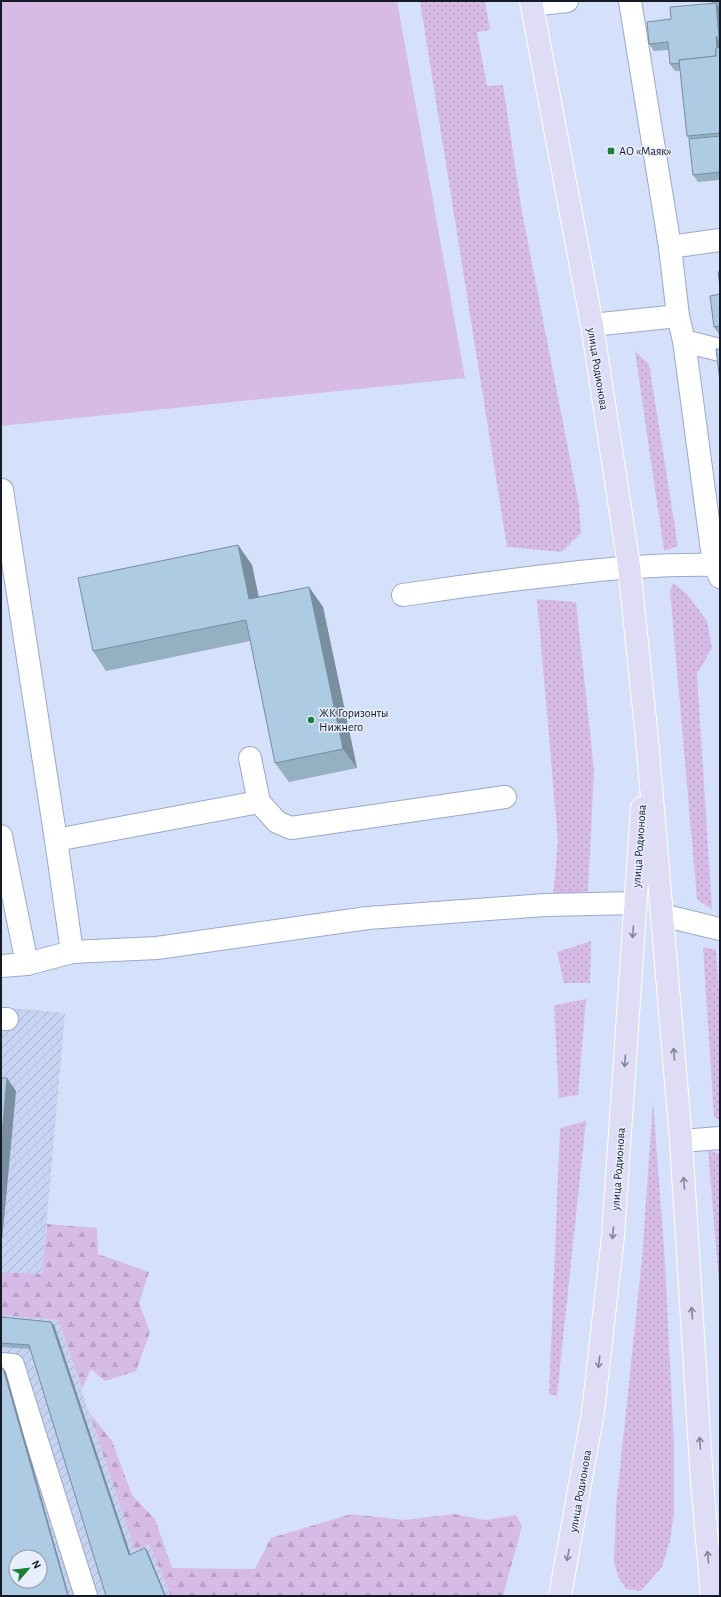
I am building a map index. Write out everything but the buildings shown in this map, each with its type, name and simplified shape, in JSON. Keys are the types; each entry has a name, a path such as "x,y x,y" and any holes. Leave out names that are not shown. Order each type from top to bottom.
{"main road":[{"name":"улица Родионова","path":"531,3 592,325 629,566 647,739 681,1141 702,1482 712,1596"},
{"name":"улица Родионова","path":"560,1596 593,1412 613,1236 647,739"}],"lane":[{"path":"531,3 567,1"},
{"path":"403,595 475,583 629,566 674,564 717,571 684,341 678,316 670,247 630,1"},
{"path":"670,247 720,240"},
{"path":"592,325 678,316"},
{"path":"684,341 720,350"},
{"path":"2,490 72,952"},
{"path":"250,758 259,802 277,822 291,828 505,797"},
{"path":"56,840 259,802"},
{"path":"1,836 27,964"},
{"path":"1,966 27,964 72,952 157,948 368,918 545,905 635,903"},
{"path":"662,915 720,929"},
{"path":"681,1141 720,1138"},
{"path":"1,1364 14,1366 86,1596"}],"shaded area":[{"path":"1,1007 65,1013 42,1274 1,1272"},
{"path":"1,1314 58,1320 135,1550 149,1544 171,1596 1,1596"}],"green space":[{"path":"1,1 397,1 465,378 1,426"},
{"path":"420,1 485,1 490,30 477,32 487,86 503,85 522,212 579,505 581,533 562,552 507,547"},
{"path":"635,351 649,364 678,546 664,551"},
{"path":"673,583 687,594 707,621 712,648 697,674 712,910 697,899 670,591"},
{"path":"537,599 576,602 594,770 588,891 553,896 558,841"},
{"path":"591,941 590,983 564,983 557,952"},
{"path":"703,947 716,950 720,1007 720,1120 714,1117"},
{"path":"586,999 578,1095 559,1098 554,1005"},
{"path":"653,1101 665,1263 674,1447 674,1512 670,1541 662,1567 641,1591 626,1589 619,1578 614,1563 616,1507 642,1258"},
{"path":"586,1121 557,1396 549,1394 560,1128"},
{"path":"708,1150 720,1154 720,1295"},
{"path":"47,1224 97,1228 98,1254 149,1272 139,1303 150,1332 136,1371 105,1381 91,1369 82,1389 58,1320 1,1315 1,1272 42,1274"},
{"path":"89,1412 112,1441 132,1495 155,1519 172,1568 255,1569 271,1538 351,1514 404,1520 454,1514 485,1520 516,1515 522,1526 503,1596 171,1596 149,1544 135,1550"}],"place":[{"name":"АО «Маяк»","path":"611,151"},
{"name":"ЖК Горизонты Нижнего","path":"311,720"}]}
